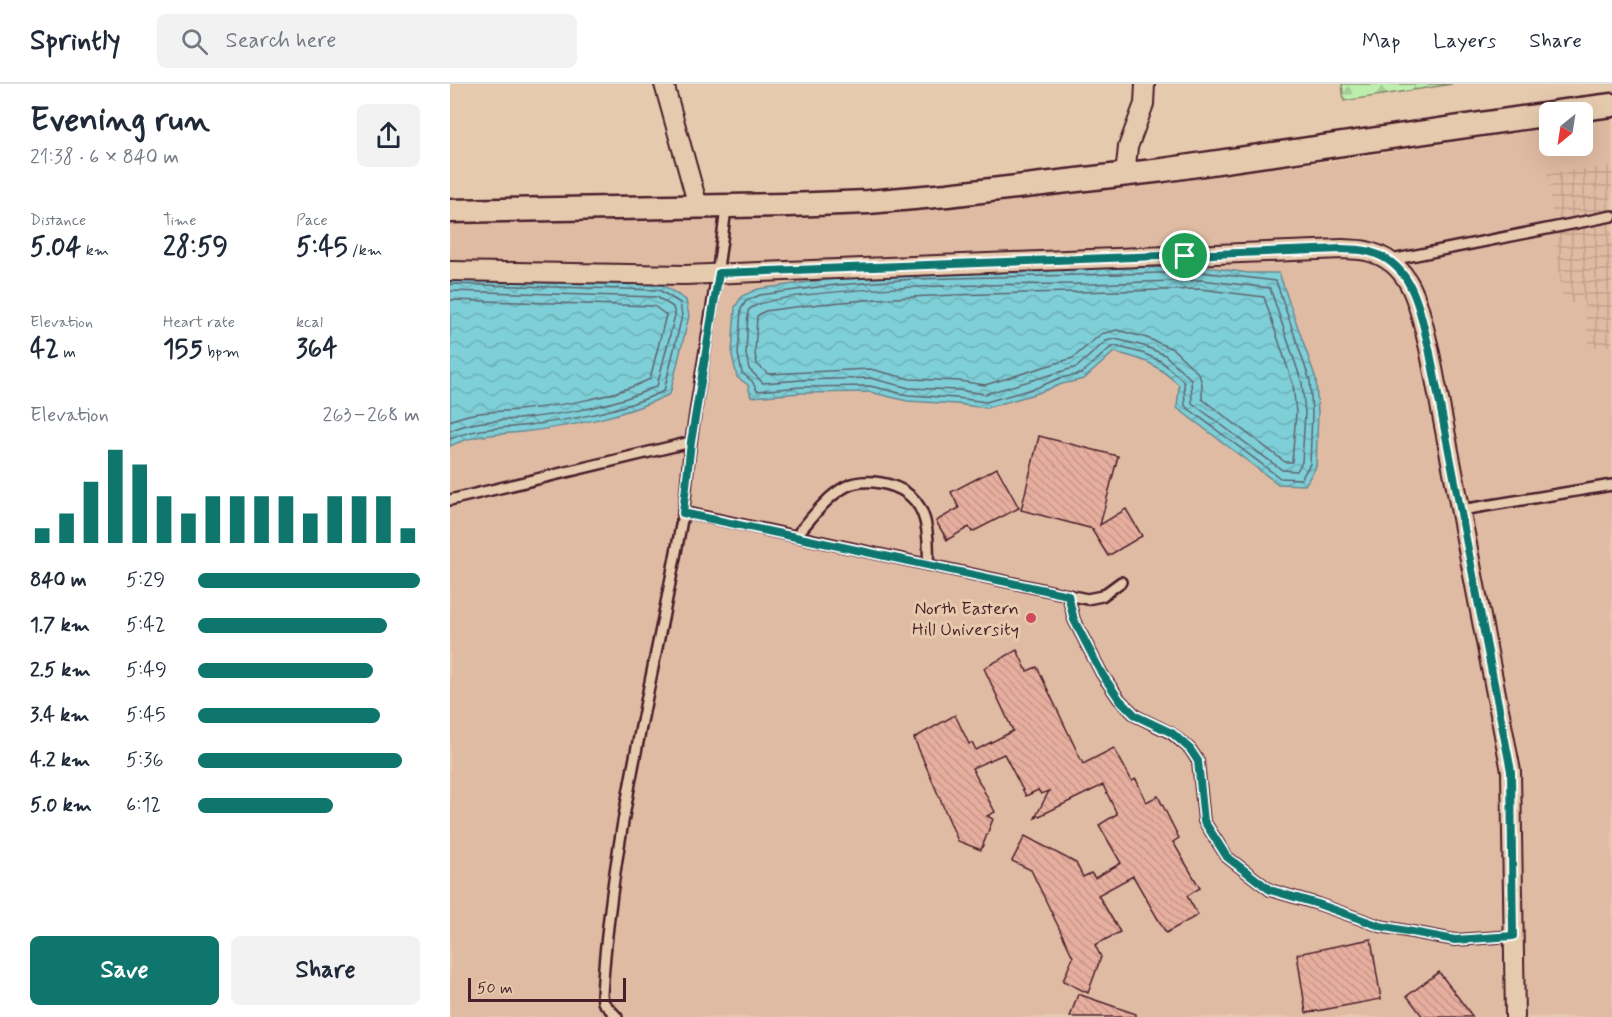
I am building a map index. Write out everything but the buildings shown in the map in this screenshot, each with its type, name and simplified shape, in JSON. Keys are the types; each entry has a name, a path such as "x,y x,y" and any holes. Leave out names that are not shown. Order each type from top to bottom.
{"street":[{"path":"664,84 698,206"},
{"path":"1125,175 1128,147 1144,105 1145,84"},
{"path":"1593,107 1612,105"},
{"path":"450,211 868,202 1125,175 1539,116"},
{"path":"450,271 719,273 1342,249 1369,252 1390,260 1404,275 1415,293 1429,348 1511,771 1515,1017"}],"lane":[{"path":"601,1017 608,921 622,820 683,513 691,442 719,273 726,206"},
{"path":"1390,260 1612,216"},
{"path":"450,501 691,442"},
{"path":"796,536 831,497 846,486 873,481 893,485 912,496 921,510 929,537 928,565"},
{"path":"1461,510 1612,485"},
{"path":"683,513 1087,599 1095,598 1121,582"},
{"path":"1068,595 1074,620 1102,674 1119,699 1136,716 1172,733 1190,749 1198,761 1204,821 1227,857 1235,864 1270,890 1380,926 1455,940 1513,936"},
{"path":"603,1002 617,1017"}],"shaded area":[{"name":"North Eastern Hill University","path":"1612,119 1612,1017 450,1017 450,219 908,209 1333,161 1539,130 1539,156 1593,156 1593,122"},
{"path":"1612,166 1612,345 1589,348 1584,302 1563,304 1548,173"}],"green space":[{"path":"1342,84 1452,84 1344,101"}],"water":[{"path":"1201,266 1248,273 1279,273 1316,379 1318,412 1316,467 1305,485 1278,484 1177,408 1179,385 1171,378 1150,363 1114,352 1084,379 986,408 907,401 870,392 801,393 751,397 748,385 737,377 732,355 735,307 742,296 758,289 824,280 914,273"},
{"path":"450,278 661,284 686,300 689,316 670,394 616,415 541,430 477,437 450,446"}],"place":[{"name":"North Eastern Hill University","path":"1031,618"}],"route":[{"path":"1342,249 1369,252 1390,260 1404,275 1415,293 1429,348 1511,771 1513,936 1455,940 1380,926 1270,890 1227,857 1204,821 1198,761 1190,749 1172,733 1136,716 1119,699 1102,674 1074,620 1068,595 683,513 691,442 719,273 1185,256 1342,249"}]}
